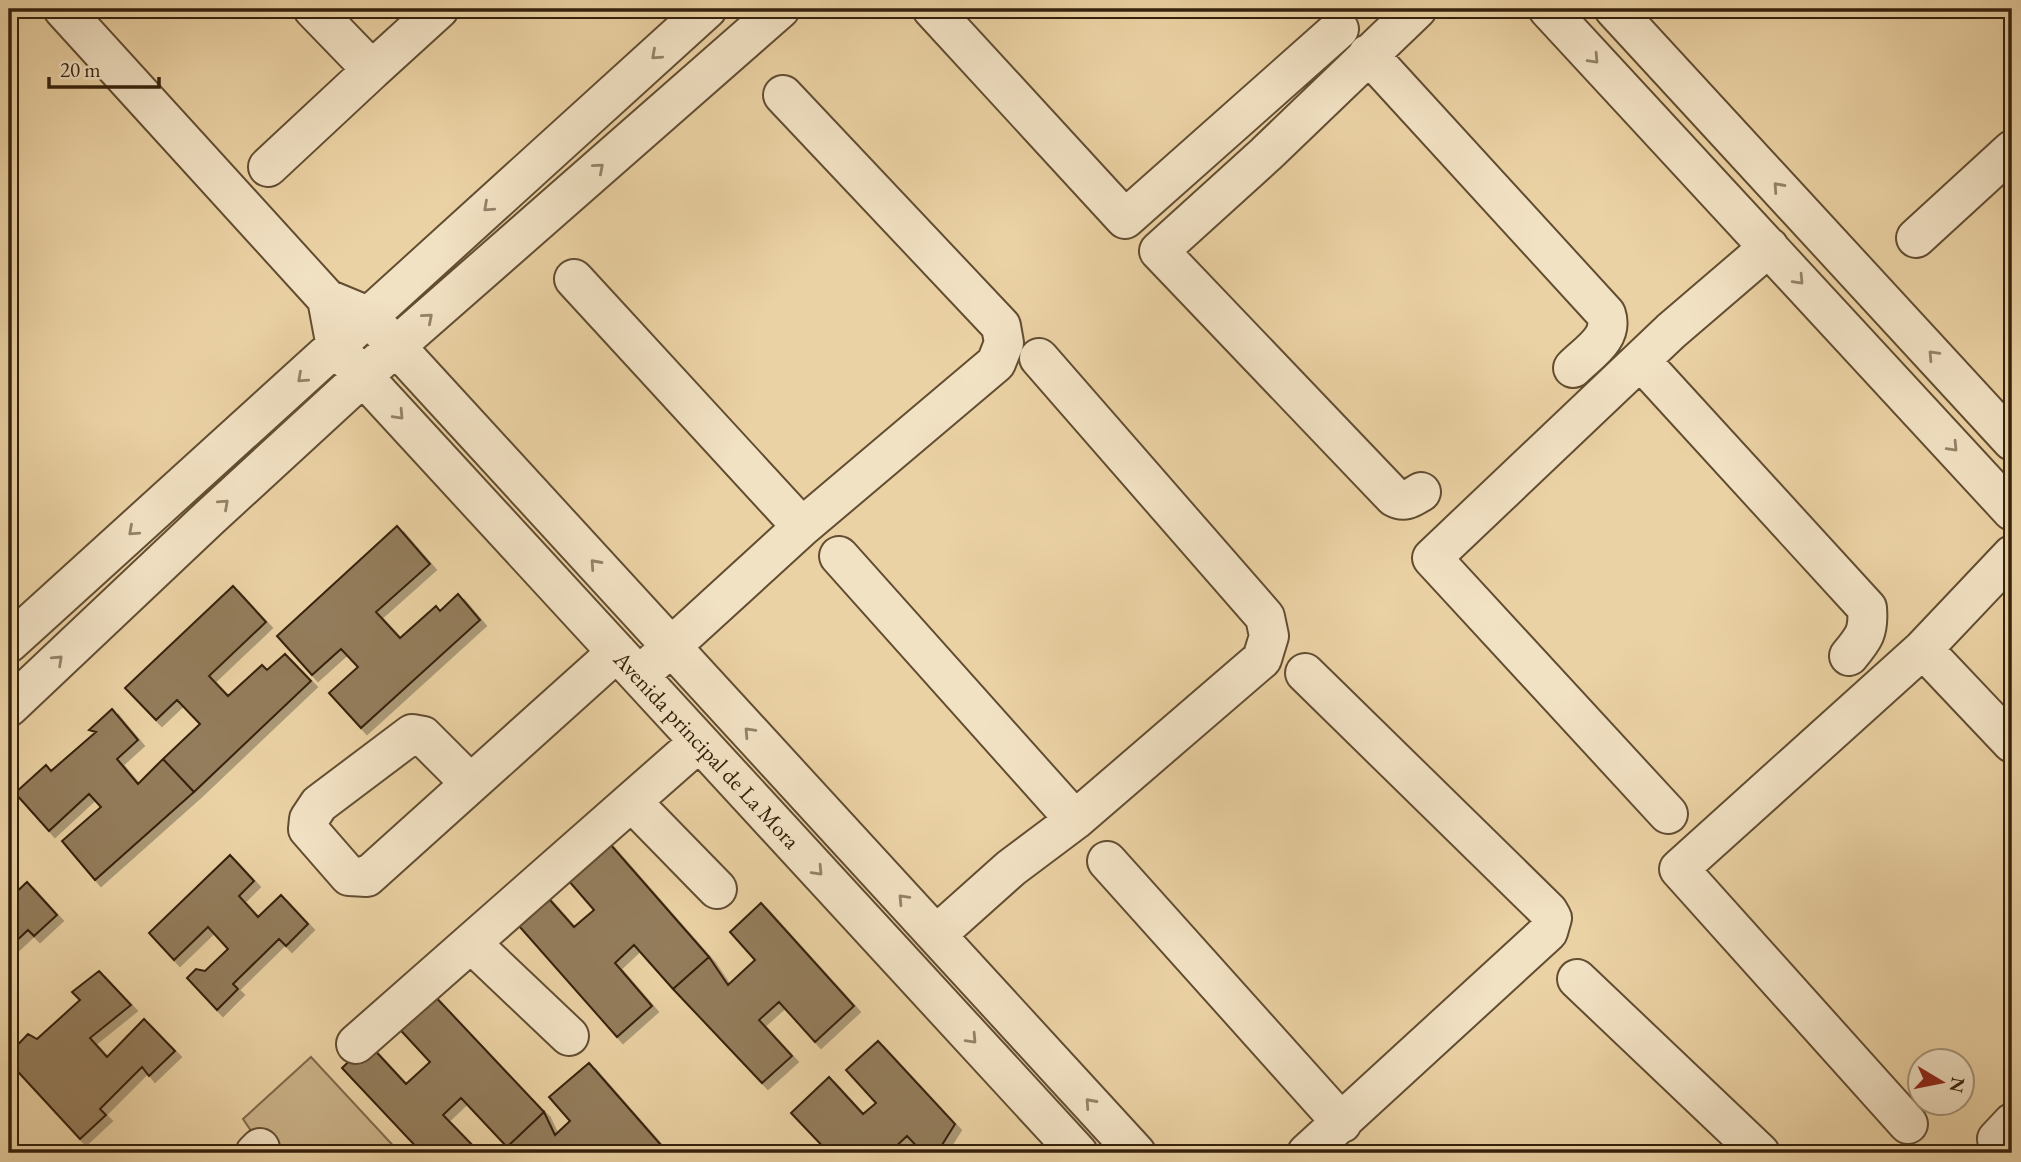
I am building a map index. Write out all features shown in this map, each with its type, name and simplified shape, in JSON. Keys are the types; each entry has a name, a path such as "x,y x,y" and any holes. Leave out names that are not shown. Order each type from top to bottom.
{"street":[{"path":"63,9 327,299 368,316 1136,1153"},
{"path":"313,9 372,70"},
{"path":"268,167 439,9"},
{"path":"9,643 707,9"},
{"path":"9,707 396,346 780,9"},
{"path":"932,9 1125,219 1340,15"},
{"path":"1417,9 1266,154 1159,251 1394,498 1408,500 1421,492"},
{"path":"1548,9 2012,511"},
{"path":"1614,9 2012,441"},
{"path":"1368,54 1606,314 1609,322 1607,335 1573,368"},
{"path":"470,783 628,664 672,648 802,527 996,363 1004,343 1001,326 783,95"},
{"path":"1706,180 1740,145"},
{"path":"1916,238 2012,150"},
{"path":"1668,814 1432,558 1671,331 1769,247"},
{"path":"574,279 802,527"},
{"path":"327,299 336,347"},
{"name":"Avenida principal de La Mora","path":"336,347 1078,1153"},
{"path":"936,934 1012,868 1075,820 1262,659 1269,636 1265,617 1039,358"},
{"path":"1640,361 1867,608 1868,623 1864,637 1849,656"},
{"path":"1908,1124 1679,869 1923,649 2012,555"},
{"path":"839,556 1075,820"},
{"path":"1923,649 2012,743"},
{"path":"1305,673 1549,911 1552,918 1548,932 1307,1153"},
{"path":"356,1044 699,742"},
{"path":"632,802 717,889"},
{"path":"1107,861 1342,1123"},
{"path":"471,943 569,1036"},
{"path":"1577,979 1760,1153"},
{"path":"2000,1153 1997,1139 2012,1123"}],"shaded area":[{"path":"311,1057 400,1153 266,1153 243,1119"}],"building":[{"path":"397,526 430,564 376,612 400,638 436,606 440,611 458,594 480,620 361,728 329,693 358,667 341,649 312,675 277,636"},
{"path":"233,586 266,622 209,676 228,696 262,665 267,670 285,654 311,681 194,792 163,759 200,724 177,700 156,720 125,688"},
{"path":"112,709 138,740 117,759 138,784 163,759 194,792 95,880 62,841 101,807 89,794 49,831 15,793 46,765 51,771 96,732 89,730"},
{"path":"603,836 709,957 673,989 634,945 615,963 652,1006 617,1037 512,918 542,891 574,927 594,910 562,873"},
{"path":"230,855 254,881 239,896 258,917 281,895 308,924 286,946 279,939 233,984 238,989 217,1010 187,978 196,969 205,971 228,949 208,927 174,960 149,933"},
{"path":"27,882 57,915 34,936 28,930 9,948 9,899"},
{"path":"761,903 854,1006 815,1042 779,1002 759,1020 792,1056 762,1083 673,989 709,957 728,985 755,960 730,932"},
{"path":"99,971 131,1005 90,1038 107,1057 144,1019 175,1051 149,1076 142,1067 100,1109 106,1115 80,1139 9,1062 9,1054 28,1034 37,1039 80,1000 72,992"},
{"path":"428,989 544,1112 507,1147 461,1098 443,1115 480,1153 422,1153 342,1068 368,1043 406,1084 430,1062 393,1022"},
{"path":"878,1041 955,1124 937,1153 923,1153 907,1136 889,1153 829,1153 791,1113 829,1077 863,1114 876,1103 846,1070"},
{"path":"589,1063 668,1153 513,1153 507,1147 544,1112 555,1135 570,1121 549,1097"}]}
